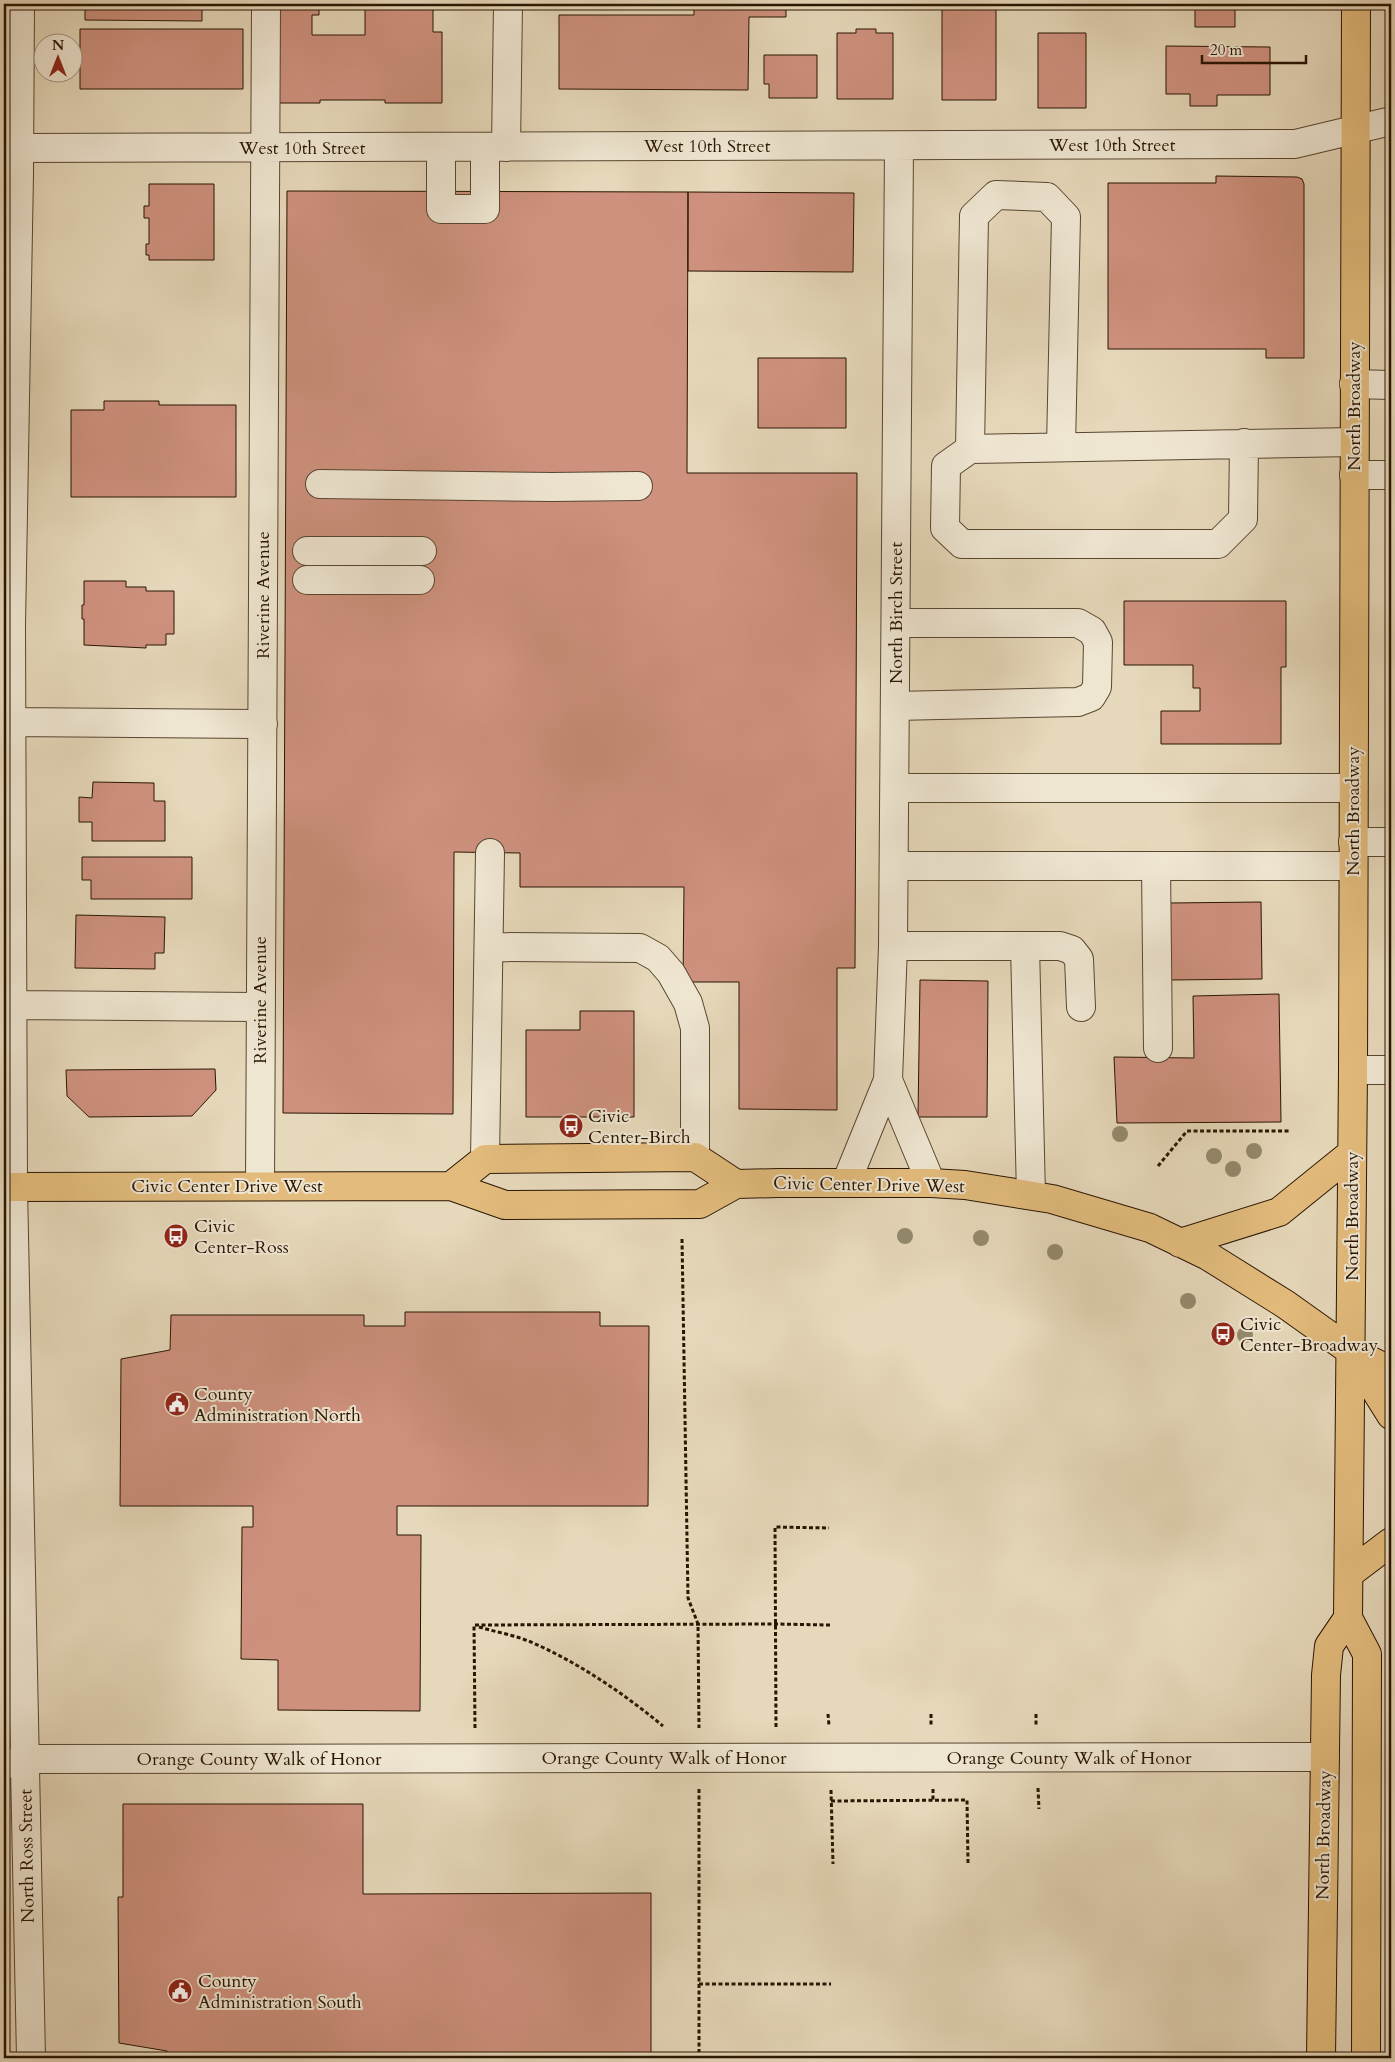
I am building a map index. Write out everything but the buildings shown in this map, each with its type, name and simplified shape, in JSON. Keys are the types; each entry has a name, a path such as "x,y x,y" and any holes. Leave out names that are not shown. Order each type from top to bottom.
{"main road":[{"name":"North Broadway","path":"1321,2058 1326,1675 1330,1646 1348,1618 1350,1573 1356,4"},
{"path":"1180,1243 1279,1212 1352,1153"},
{"path":"451,1186 485,1158 694,1157 736,1184"},
{"name":"Civic Center Drive West","path":"8,1187 451,1186 505,1205 700,1204 736,1184 930,1183 965,1185 1052,1199 1150,1228 1208,1256 1285,1304 1351,1351 1391,1371"},
{"name":"Civic Center Drive West","path":"1351,1351 1391,1415"},
{"path":"1350,1573 1391,1542"},
{"path":"1348,1618 1367,1654 1366,2058"}],"street":[{"name":"North Ross Street","path":"20,4 14,165 8,625 12,722 13,1005 8,1187 14,1762 31,2058"},
{"name":"Riverine Avenue","path":"260,1185 266,4"},
{"path":"441,147 441,209 485,209 496,147 508,4"},
{"name":"West 10th Street","path":"14,165 266,148 1295,144 1391,121"},
{"name":"North Birch Street","path":"846,1183 888,1080 893,946 895,788 899,146"},
{"path":"970,449 974,216 996,195 1047,197 1066,216 1060,447"},
{"path":"1354,384 1391,385"},
{"path":"1244,443 1243,518 1218,544 962,544 945,528 946,466 970,449 1244,443 1354,442"},
{"path":"1354,475 1391,475"},
{"path":"320,484 552,487 638,486"},
{"path":"307,550 422,550"},
{"path":"307,580 420,580"},
{"path":"895,706 1078,702 1091,697 1097,687 1098,642 1092,631 1078,623 896,623"},
{"path":"12,722 263,724"},
{"path":"895,788 1353,788"},
{"path":"894,866 1156,866 1353,854 1391,842"},
{"path":"485,1158 490,947 490,852"},
{"path":"1156,866 1158,1048"},
{"path":"893,946 1060,946 1072,950 1079,959 1081,1007"},
{"path":"1025,946 1031,1195"},
{"path":"490,947 640,948 658,958 671,973 688,1003 695,1028 694,1157"},
{"path":"13,1005 260,1007"},
{"path":"1353,1070 1391,1070"},
{"name":"North Birch Street","path":"888,1080 930,1183"},
{"name":"Orange County Walk of Honor","path":"14,1762 475,1758 1325,1757"}],"path":[{"path":"1158,1166 1187,1130 1291,1130"},
{"path":"682,1239 688,1598 698,1624 699,2058"},
{"path":"776,1758 775,1527 829,1528"},
{"path":"474,1625 830,1625"},
{"path":"474,1625 475,1758"},
{"path":"474,1625 528,1641 585,1671 628,1698 699,1758"},
{"path":"831,1801 967,1800 968,1863"},
{"path":"832,1811 833,1864"},
{"path":"699,1984 831,1984"}],"place":[{"name":"Civic Center-Birch","path":"571,1126"},
{"name":"Civic Center-Ross","path":"176,1236"},
{"name":"Civic Center-Broadway","path":"1223,1334"},
{"name":"County Administration North","path":"177,1404"},
{"name":"County Administration South","path":"180,1991"}]}
